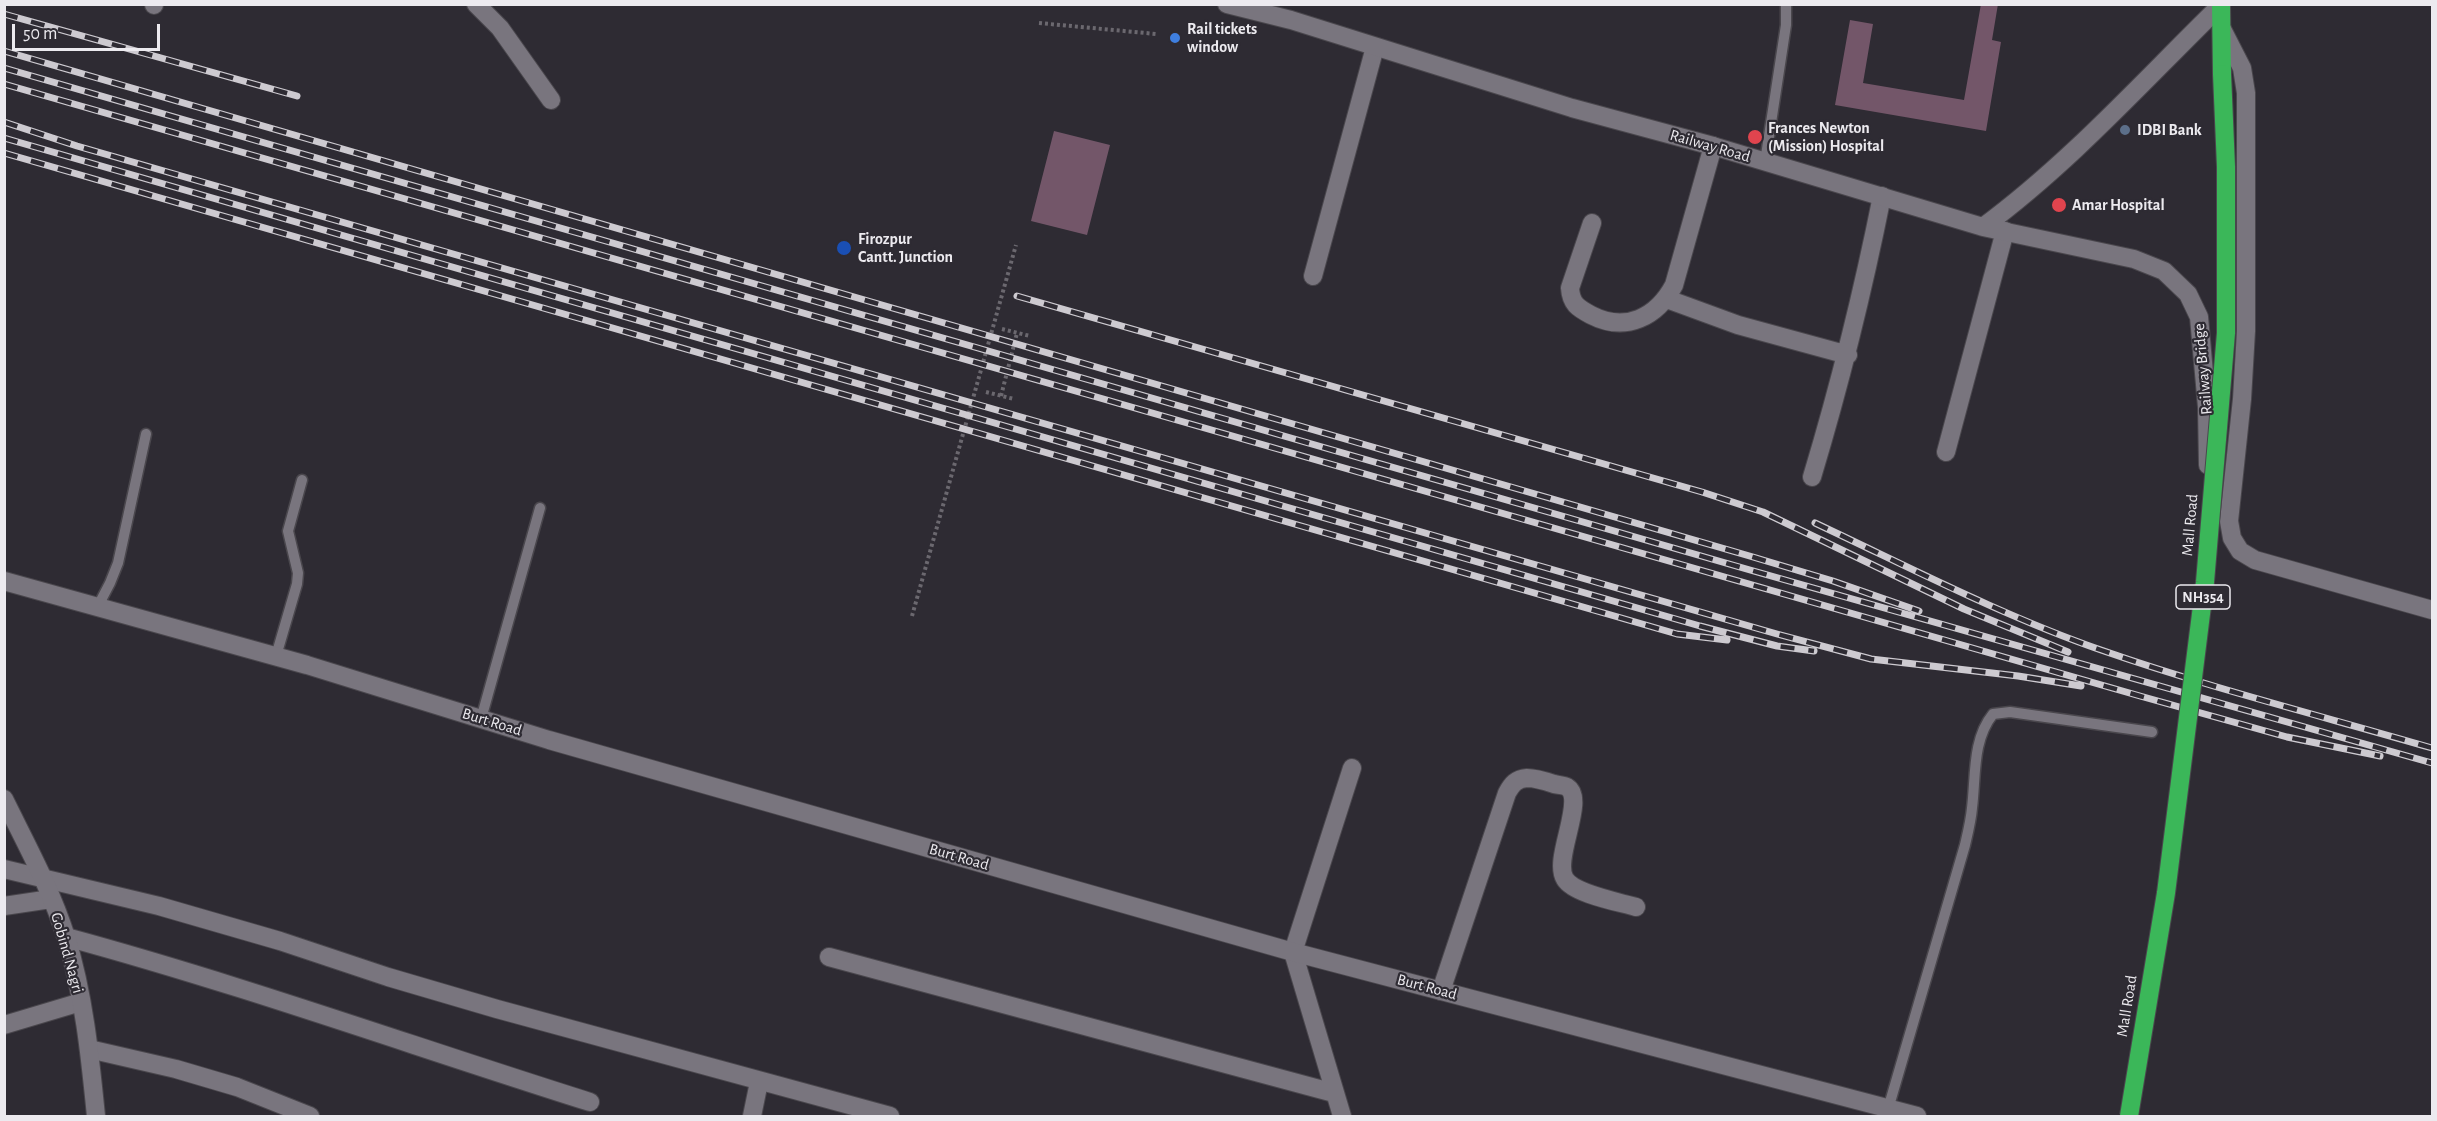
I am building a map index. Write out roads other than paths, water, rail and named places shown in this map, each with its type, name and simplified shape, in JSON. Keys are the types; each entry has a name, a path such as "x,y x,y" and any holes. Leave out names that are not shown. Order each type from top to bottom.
{"highway":[{"name":"Mall Road","path":"2129,1116 2166,893 2204,594 2226,333 2226,167 2221,4"}],"street":[{"path":"476,4 500,28 551,100"},
{"name":"Railway Road","path":"1227,4 1290,20 1572,108 1713,146 1983,227"},
{"path":"1983,227 2017,202 2075,150 2221,4"},
{"path":"2222,29 2242,68 2246,93 2246,331 2242,399 2229,512 2232,538 2240,551 2255,560 2433,610"},
{"path":"1313,276 1376,46"},
{"path":"1592,223 1570,288 1571,298 1577,308 1599,320 1619,324 1634,321 1653,312 1667,299 1674,285 1713,146"},
{"path":"1812,477 1848,356 1882,196"},
{"name":"Railway Bridge","path":"1983,227 2134,259 2164,271 2188,294 2199,317 2203,350 2210,521"},
{"path":"1946,452 2005,231"},
{"path":"1667,299 1738,326 1848,356"},
{"name":"Burt Road","path":"4,581 276,656 481,719 1293,952 1917,1116"},
{"path":"1342,1116 1293,952 1352,768"},
{"path":"1441,991 1507,793 1512,784 1520,779 1532,778 1568,787 1573,794 1574,804 1562,864 1563,876 1568,884 1578,890 1636,907"},
{"name":"Gobind Nagri","path":"4,799 43,878 66,937 89,1049 96,1116"},
{"path":"4,869 159,906 280,941 497,1010 870,1114 890,1116"},
{"path":"4,906 51,899"},
{"path":"66,937 171,965 590,1102"},
{"path":"829,957 1334,1093"},
{"path":"4,1025 81,1002"},
{"path":"89,1049 237,1087 310,1116"},
{"path":"752,1116 759,1082"}],"lane":[{"path":"1765,162 1786,26 1786,4"},
{"path":"98,606 110,584 117,563 146,434"},
{"path":"276,656 297,584 298,573 288,531 302,480"},
{"path":"481,719 540,508"},
{"path":"1888,1109 1965,845 1972,812 1977,747 1984,726 1994,714 2010,712 2152,732"}],"railway":[{"path":"4,14 297,96"},
{"path":"4,51 1753,557 1833,581 1919,611"},
{"path":"4,68 1750,570 2432,763"},
{"path":"4,84 2140,696 2287,737 2380,756"},
{"path":"4,122 77,146 1777,634 1871,659 2018,676 2081,686"},
{"path":"4,138 1700,626 1777,646 1814,651"},
{"path":"4,153 1677,634 1727,640"},
{"path":"1017,296 1702,492 1763,512 1964,609 2068,652"},
{"path":"1815,523 1921,574 2064,637 2142,664 2432,748"}],"place":[{"name":"Rail tickets window","path":"1175,38"},
{"name":"IDBI Bank","path":"2125,130"},
{"name":"Frances Newton (Mission) Hospital","path":"1755,137"},
{"name":"Amar Hospital","path":"2059,205"},
{"name":"Firozpur Cantt. Junction","path":"844,248"}]}
